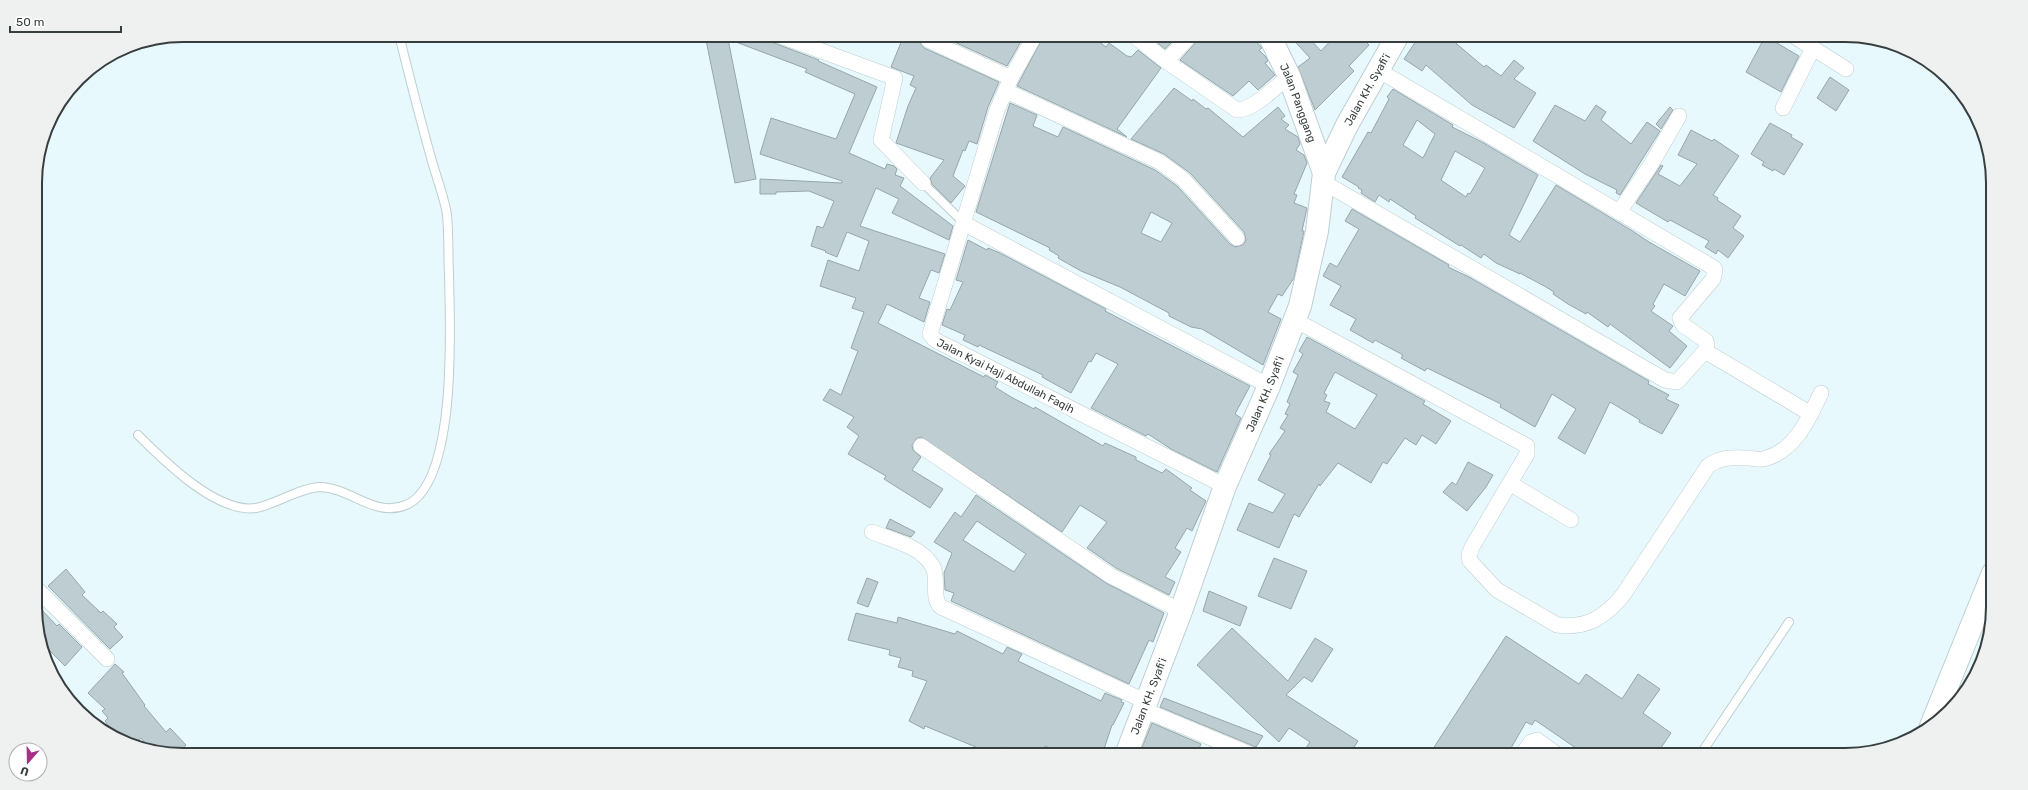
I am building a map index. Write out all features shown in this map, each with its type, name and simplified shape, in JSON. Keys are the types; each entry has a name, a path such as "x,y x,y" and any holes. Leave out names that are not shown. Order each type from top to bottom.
{"main road":[{"name":"Jalan Panggang","path":"1272,42 1289,76 1324,177"},
{"name":"Jalan KH. Syafi'i","path":"1129,748 1225,486 1269,386 1300,306 1317,231 1324,177 1347,125 1394,42"},
{"path":"1935,715 1986,590"}],"street":[{"path":"797,42 895,78 881,140 923,183"},
{"path":"932,42 1009,84 1160,162 1183,179 1237,238"},
{"name":"Jalan Kyai Haji Abdullah Faqih","path":"1032,42 1009,84 997,110 965,224 930,334 932,337 1225,486"},
{"path":"1142,42 1166,61 1236,110 1242,111 1252,106 1289,76"},
{"path":"1166,61 1184,42"},
{"path":"1803,42 1846,69"},
{"path":"1783,108 1813,48"},
{"path":"1324,177 1665,380 1677,382 1705,351 1707,345 1706,341 1683,325 1680,318 1713,279 1716,270 1378,70"},
{"path":"1619,212 1652,164 1656,152 1679,116"},
{"path":"965,224 1269,386"},
{"path":"1295,320 1524,444 1528,449 1527,454 1511,484 1472,547 1469,555 1470,561 1498,590 1557,625 1567,626 1589,623 1610,610 1622,595 1708,466 1717,460 1727,457 1767,459 1785,449 1798,434 1811,414 1821,393"},
{"path":"1705,351 1811,414"},
{"path":"921,446 1110,576 1180,611"},
{"path":"1511,484 1570,520"},
{"path":"872,532 914,549 924,555 935,573 936,599 937,604 941,608 1145,706 1237,748"},
{"path":"42,594 107,659"},
{"path":"1527,748 1531,742 1537,740 1548,748"}],"lane":[{"path":"138,435 176,472 221,501 235,507 256,508 317,487 338,489 379,508 391,509 408,504 420,495 430,479 438,455 450,391 450,319 447,215 401,42"},
{"path":"923,183 965,224"},
{"path":"1705,748 1789,622"}],"building":[{"path":"706,42 729,42 756,179 735,183"},
{"path":"736,42 771,42 819,60 818,61 877,87 849,153 885,169 887,164 894,166 897,169 895,175 904,178 900,186 953,226 949,240 892,213 899,199 876,188 860,226 945,254 939,273 931,270 919,298 930,302 924,322 887,304 878,323 984,377 985,375 998,382 995,387 1011,397 1034,409 1035,407 1103,446 1105,443 1136,457 1136,460 1162,473 1166,469 1192,488 1190,490 1206,501 1192,531 1187,528 1175,548 1181,552 1165,577 1175,582 1169,595 1116,568 1087,548 1107,522 1080,505 1062,532 921,437 917,438 912,445 913,450 921,457 912,470 943,489 930,508 884,479 886,476 848,454 859,436 847,427 854,417 823,400 830,389 841,395 858,351 851,348 864,312 852,308 856,298 820,286 828,260 859,271 869,241 847,232 837,257 825,252 826,251 811,246 817,226 823,228 834,201 809,191 760,194 760,179 842,183 842,181 760,154 771,118 836,139 855,94 805,72 807,69"},
{"path":"901,42 920,42 924,48 999,82 988,107 977,144 969,141 965,151 963,150 953,176 965,186 951,203 932,184 930,178 944,160 896,143 908,106 916,88 910,85 914,76 891,67"},
{"path":"954,42 1021,42 1007,66"},
{"path":"1040,42 1099,42 1106,47 1109,43 1127,56 1131,57 1138,50 1161,68 1117,129 1127,137 1017,86"},
{"path":"1156,42 1172,42 1165,49"},
{"path":"1196,42 1256,42 1262,48 1259,50 1268,61 1265,63 1275,75 1258,90 1249,81 1233,96 1180,60"},
{"path":"1295,42 1313,42 1321,51 1329,42 1366,42 1369,45 1349,66 1354,71 1315,110 1298,67 1310,58"},
{"path":"1415,42 1458,42 1456,44 1484,67 1486,65 1501,76 1514,60 1524,68 1514,79 1536,93 1514,128 1472,105 1426,65 1422,71 1404,59"},
{"path":"1762,42 1775,42 1799,56 1781,92 1746,72"},
{"path":"1830,77 1849,90 1836,111 1817,98"},
{"path":"1174,88 1192,101 1193,99 1206,109 1208,108 1243,137 1278,107 1285,116 1281,119 1289,125 1285,129 1298,137 1300,144 1296,150 1304,155 1307,163 1294,194 1297,195 1294,203 1307,208 1302,231 1304,231 1294,278 1282,296 1278,294 1268,312 1281,319 1263,365 1202,329 1191,327 1169,316 1169,313 1120,287 1081,271 1058,258 1059,256 1049,250 1050,248 976,212 1010,103 1037,115 1033,126 1058,137 1063,127 1155,170 1177,186 1230,244 1235,247 1243,245 1246,240 1244,232 1190,173 1164,154 1131,139","holes":["1151,212 1172,223 1161,242 1141,233"]},
{"path":"1393,89 1453,125 1452,127 1482,142 1538,175 1509,235 1520,242 1556,185 1649,242 1700,271 1685,296 1664,284 1653,304 1655,306 1651,311 1673,326 1669,331 1687,346 1670,368 1610,324 1608,327 1587,312 1586,314 1568,304 1553,294 1554,292 1546,287 1520,273 1496,263 1484,254 1481,258 1415,218 1416,216 1390,199 1389,202 1379,195 1375,202 1361,193 1362,190 1358,188 1359,187 1342,177 1368,132 1371,133 1389,99 1387,97","holes":["1417,120 1435,134 1423,158 1403,145","1455,151 1485,168 1470,194 1468,193 1466,197 1441,180"]},
{"path":"1555,105 1585,121 1596,105 1606,112 1601,120 1631,144 1647,122 1660,131 1620,195 1616,193 1617,190 1585,174 1533,141"},
{"path":"1670,107 1673,110 1661,129 1656,124"},
{"path":"1770,123 1792,135 1791,137 1803,144 1784,175 1774,169 1773,171 1762,165 1764,162 1751,154"},
{"path":"1691,130 1712,141 1714,139 1739,156 1713,195 1718,198 1717,200 1741,216 1733,228 1744,236 1728,258 1718,250 1716,254 1705,247 1709,241 1670,220 1668,222 1636,203 1661,165 1663,166 1658,174 1680,186 1697,164 1678,155"},
{"path":"1352,209 1449,265 1448,267 1469,277 1649,381 1648,384 1669,395 1666,399 1679,405 1662,434 1639,422 1640,420 1610,402 1585,454 1558,438 1576,409 1552,394 1535,427 1500,407 1501,404 1427,368 1425,371 1401,358 1403,355 1375,340 1373,343 1350,330 1356,319 1330,305 1341,286 1323,276 1330,263 1337,267 1359,229 1345,221"},
{"path":"968,240 987,250 988,248 1000,253 1106,309 1105,311 1250,386 1235,414 1241,418 1217,472 1171,449 1148,434 1146,436 1091,408 1118,364 1096,353 1091,362 1089,361 1071,393 1042,377 1043,375 979,345 978,347 963,340 965,335 942,325 947,309 950,310 963,282 956,280"},
{"path":"1307,337 1425,401 1423,404 1451,421 1436,444 1422,435 1416,445 1405,438 1387,464 1383,462 1371,483 1338,463 1320,486 1319,484 1299,517 1294,514 1279,548 1237,530 1249,503 1273,513 1285,494 1258,480 1271,455 1269,454 1285,431 1280,428 1288,415 1285,414 1290,404 1287,402 1298,375 1293,372 1303,354 1299,351","holes":["1335,372 1377,395 1355,429 1326,412 1330,403 1324,401 1327,395 1324,393"]},
{"path":"1468,462 1493,475 1486,487 1467,511 1443,492 1452,482 1456,485"},
{"path":"976,495 1106,583 1164,613 1153,642 1149,640 1129,684 951,601 954,593 945,590 944,573 952,553 934,542 955,512 961,517","holes":["977,521 1026,554 1014,572 963,540"]},
{"path":"890,519 915,532 911,537 886,528"},
{"path":"1274,558 1307,571 1291,609 1258,596"},
{"path":"66,569 85,592 82,595 101,613 103,611 117,624 114,627 123,637 110,649 48,586"},
{"path":"867,578 878,582 868,607 857,603"},
{"path":"1209,591 1247,607 1240,626 1203,611"},
{"path":"42,610 57,626 59,624 82,647 65,666 49,650 43,625"},
{"path":"856,613 897,623 898,617 955,634 957,631 1003,654 1007,647 1022,654 1018,661 1101,701 1105,693 1122,700 1121,702 1124,703 1112,725 1104,748 1050,748 1045,746 1044,748 978,748 925,726 924,729 909,721 927,681 912,676 913,671 898,667 901,658 889,655 890,650 848,640"},
{"path":"1232,628 1288,681 1315,638 1333,649 1312,682 1304,677 1286,695 1358,741 1354,748 1306,748 1310,742 1289,728 1279,742 1197,665"},
{"path":"1506,636 1579,684 1586,674 1622,699 1638,674 1660,689 1643,713 1671,733 1661,748 1576,748 1535,720 1532,725 1526,722 1511,748 1434,748"},
{"path":"115,664 124,672 122,673 145,705 144,706 166,732 170,728 186,745 183,748 165,747 145,742 141,738 138,741 113,729 105,721 108,718 102,711 105,709 88,693"},
{"path":"1164,698 1263,736 1256,747 1160,707"},
{"path":"1152,723 1201,744 1199,748 1142,748"}]}
